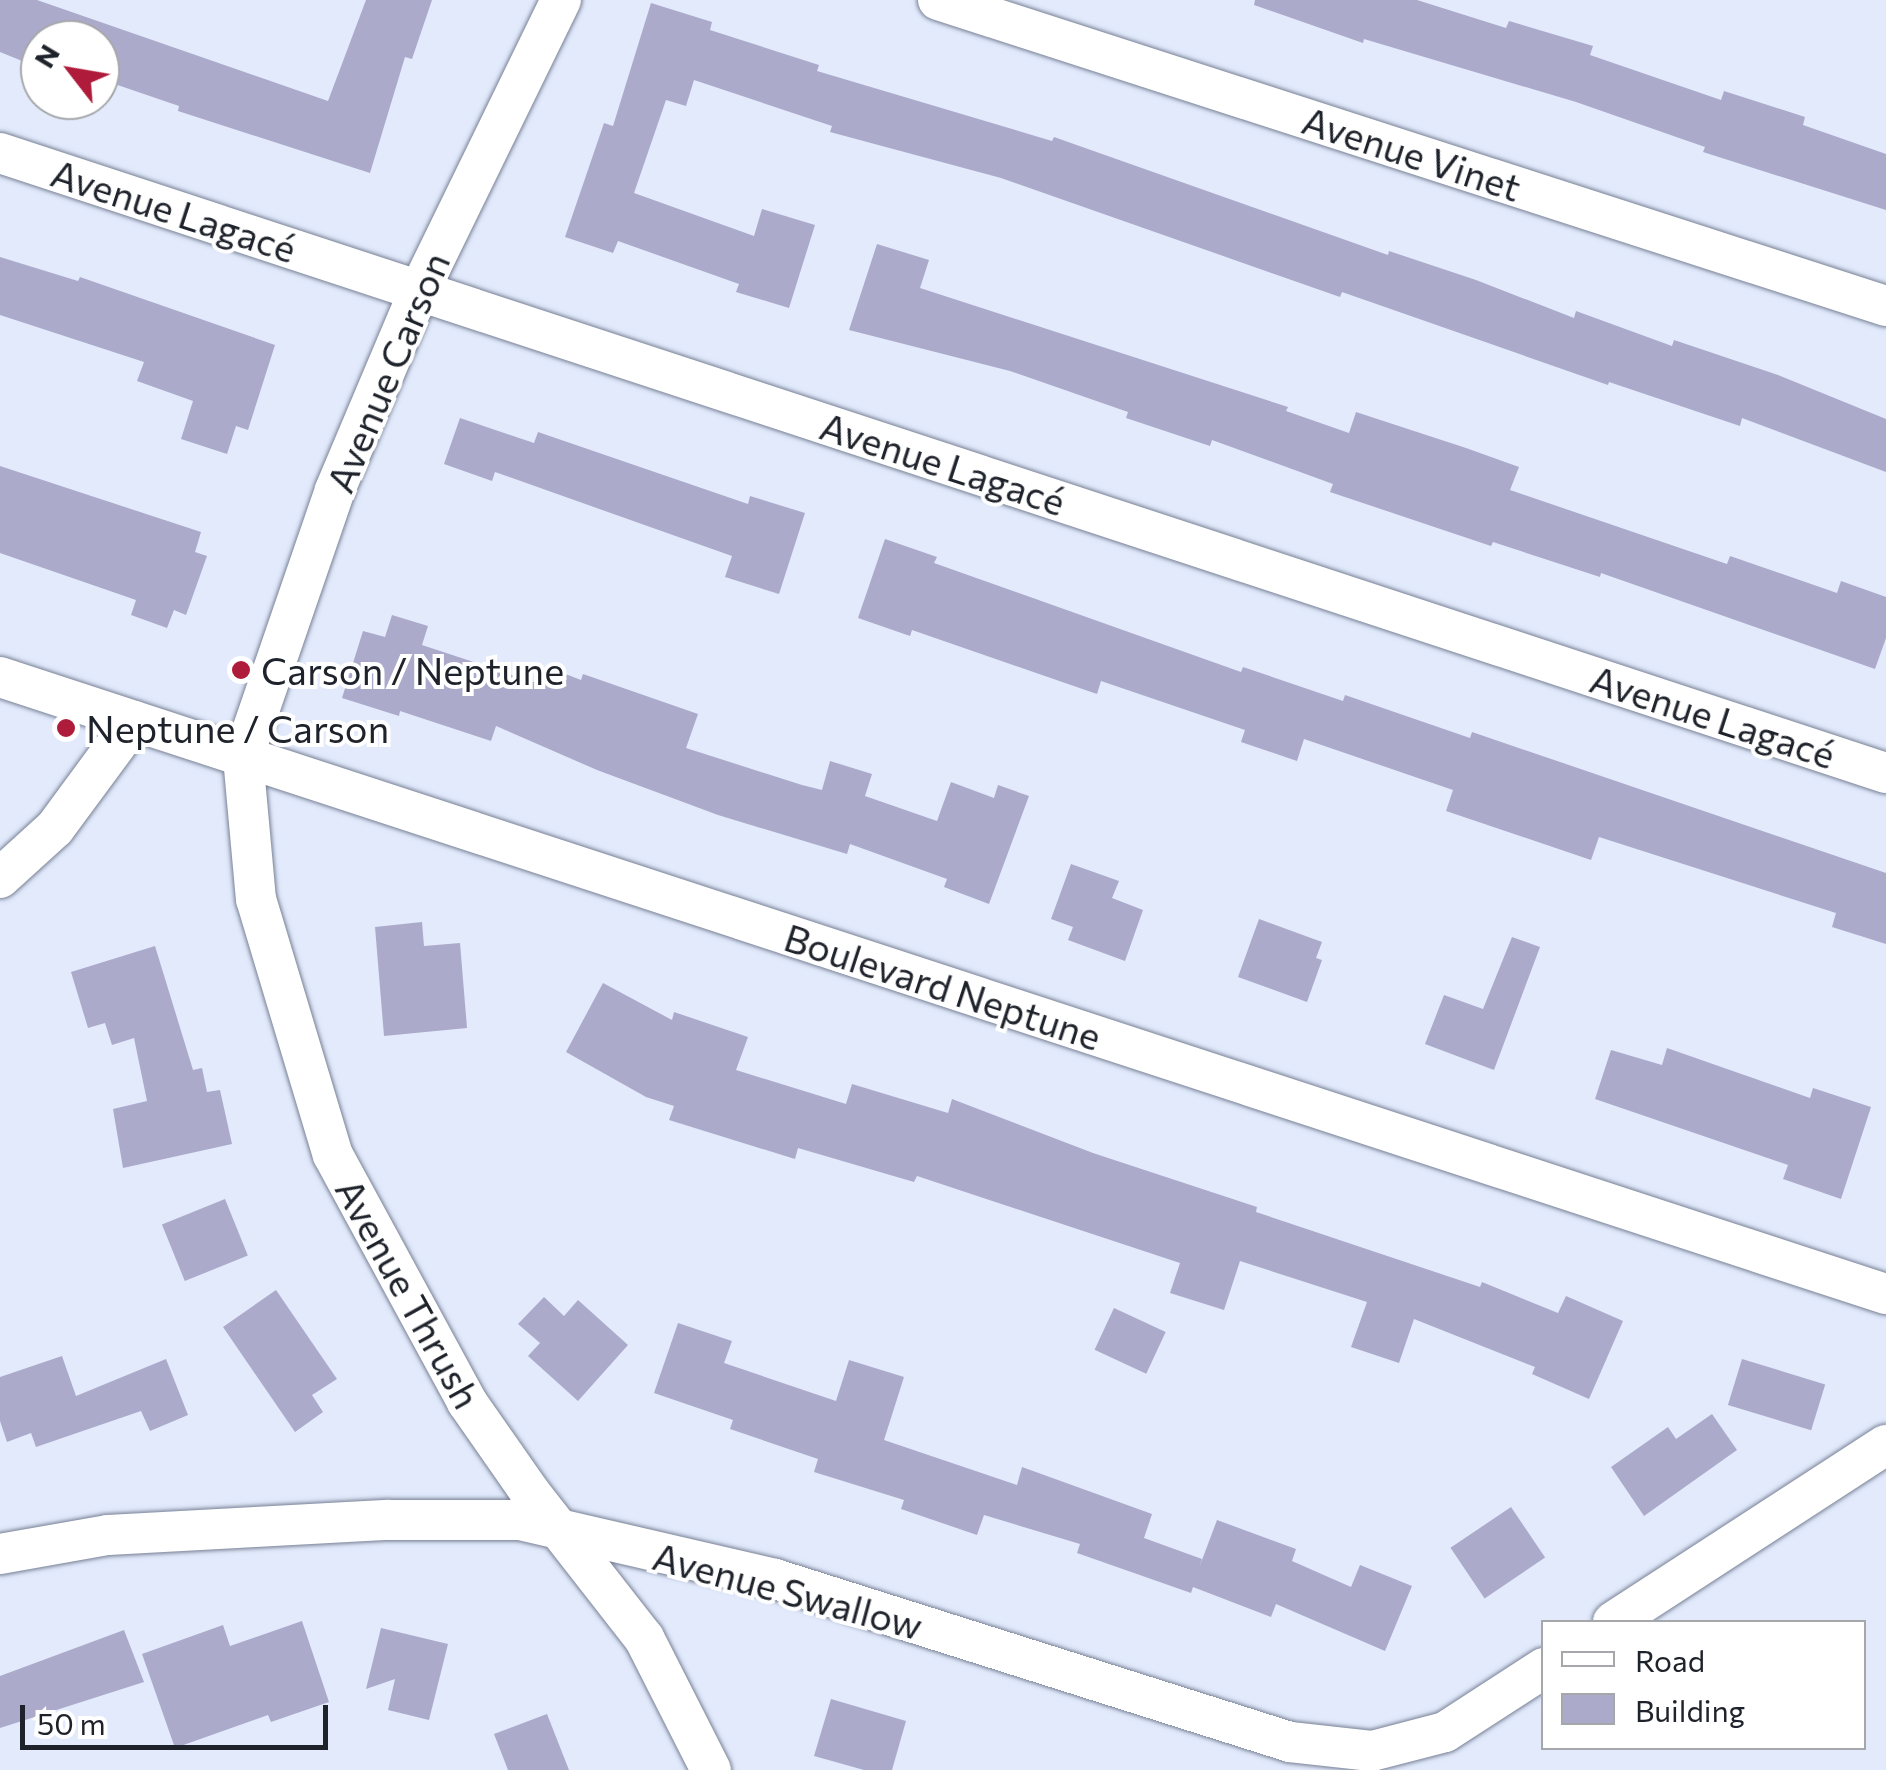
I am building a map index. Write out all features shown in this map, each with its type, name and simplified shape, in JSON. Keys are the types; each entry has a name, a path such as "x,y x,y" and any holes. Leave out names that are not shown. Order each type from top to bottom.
{"street":[{"name":"Avenue Carson","path":"243,757 335,490 419,290 561,0"},
{"name":"Avenue Vinet","path":"938,0 1886,306"},
{"name":"Avenue Lagacé","path":"0,154 1886,773"},
{"name":"Boulevard Neptune","path":"0,677 1886,1294"},
{"path":"0,878 55,828 134,721"},
{"name":"Avenue Thrush","path":"243,757 256,899 333,1155 467,1402 644,1638 711,1770"},
{"path":"1616,1620 1886,1444"},
{"name":"Avenue Swallow","path":"0,1554 108,1535 338,1522 520,1520 608,1544 775,1579 1290,1742 1372,1751 1445,1732 1541,1670"}],"building":[{"path":"0,0 37,0 95,20 20,20 20,60 0,52"},
{"path":"366,0 432,0 412,59 405,57 370,173 178,111 179,106 120,86 120,29 328,101"},
{"path":"1255,0 1417,0 1506,28 1509,21 1593,46 1590,55 1721,100 1724,91 1805,117 1803,125 1886,154 1886,210 1703,152 1705,147 1576,102 1364,39 1363,43 1254,5"},
{"path":"651,3 712,22 710,30 819,65 817,71 1052,141 1054,137 1388,255 1389,251 1476,280 1574,318 1576,311 1672,346 1674,340 1778,375 1886,419 1886,472 1742,418 1740,426 1609,382 1608,385 1342,292 1340,297 1001,178 830,132 832,126 694,80 686,106 666,100 634,193 754,236 762,209 815,225 789,308 736,292 739,284 618,241 613,253 565,237 604,123 613,126"},
{"path":"877,244 929,260 920,288 1288,407 1286,411 1349,433 1356,412 1466,448 1519,467 1510,490 1727,564 1730,556 1837,593 1841,581 1886,597 1886,638 1875,669 1601,573 1600,577 1493,542 1491,546 1330,492 1333,484 1212,440 1210,446 1126,418 1128,412 1010,371 849,330"},
{"path":"0,257 78,281 80,277 275,345 248,430 236,426 227,454 181,439 193,401 137,381 144,362 0,315"},
{"path":"460,418 534,443 538,432 748,504 750,496 805,513 779,594 725,577 732,556 495,472 492,481 444,464"},
{"path":"0,466 201,532 195,552 207,556 186,615 174,610 167,628 131,615 136,600 0,553"},
{"path":"885,539 937,557 934,563 1241,672 1243,667 1343,701 1345,695 1470,738 1472,732 1886,873 1886,944 1832,927 1836,913 1599,837 1591,860 1446,811 1453,790 1304,739 1297,761 1241,742 1245,730 1101,681 1097,694 912,630 910,636 858,618"},
{"path":"392,615 428,626 422,645 543,685 550,668 581,680 583,674 698,714 686,748 802,785 822,790 830,761 872,774 865,796 937,821 951,782 994,798 998,785 1029,796 989,904 944,887 947,879 850,844 847,854 718,815 597,770 496,726 491,741 400,711 399,716 342,698 363,631 385,637"},
{"path":"1071,864 1119,881 1112,898 1143,910 1125,961 1068,940 1073,927 1051,919"},
{"path":"1259,919 1322,942 1316,958 1322,960 1307,1002 1238,977"},
{"path":"422,922 424,946 460,943 467,1028 384,1036 375,927"},
{"path":"1512,937 1540,947 1494,1070 1425,1044 1444,995 1483,1009"},
{"path":"155,946 193,1070 202,1068 207,1092 220,1090 232,1144 123,1168 113,1109 147,1101 134,1038 112,1045 105,1023 88,1028 71,972"},
{"path":"603,983 672,1020 674,1012 748,1037 736,1070 846,1104 852,1084 948,1113 952,1099 1093,1153 1257,1207 1256,1212 1480,1287 1482,1282 1558,1313 1566,1296 1623,1321 1589,1399 1532,1374 1535,1367 1414,1319 1399,1363 1351,1347 1367,1302 1240,1261 1224,1310 1170,1293 1180,1263 917,1176 914,1182 798,1148 795,1159 669,1120 674,1106 646,1097 566,1052"},
{"path":"1667,1048 1810,1098 1813,1088 1871,1107 1841,1199 1783,1179 1788,1165 1595,1099 1611,1050 1662,1065"},
{"path":"225,1199 248,1256 185,1281 162,1224"},
{"path":"276,1290 337,1379 312,1395 323,1412 295,1432 223,1327"},
{"path":"544,1297 564,1316 578,1300 628,1345 578,1401 528,1356 540,1343 518,1324"},
{"path":"1114,1308 1166,1332 1146,1374 1095,1350"},
{"path":"678,1323 732,1341 724,1363 836,1401 849,1360 904,1377 884,1440 1017,1485 1022,1467 1152,1514 1144,1538 1202,1559 1199,1568 1217,1520 1296,1549 1292,1561 1351,1587 1360,1565 1412,1586 1385,1651 1276,1604 1271,1617 1193,1587 1191,1593 1077,1553 1080,1544 984,1515 977,1535 901,1509 904,1500 814,1472 818,1459 730,1429 733,1420 654,1393"},
{"path":"62,1356 76,1396 166,1359 188,1415 150,1431 141,1411 36,1447 31,1433 7,1442 0,1421 0,1377"},
{"path":"1742,1359 1825,1384 1811,1430 1728,1405"},
{"path":"1712,1414 1737,1450 1644,1516 1611,1467 1668,1427 1676,1439"},
{"path":"1511,1507 1545,1558 1485,1598 1450,1548"},
{"path":"302,1621 329,1702 271,1722 268,1715 175,1748 142,1654 223,1625 230,1646"},
{"path":"381,1628 448,1644 429,1720 388,1710 395,1679 366,1689"},
{"path":"124,1630 144,1682 0,1728 0,1676"},
{"path":"831,1699 906,1721 892,1770 864,1770 814,1756"},
{"path":"547,1714 569,1770 508,1770 494,1734"}],"place":[{"name":"Carson / Neptune","path":"241,670"},
{"name":"Neptune / Carson","path":"66,728"}]}
